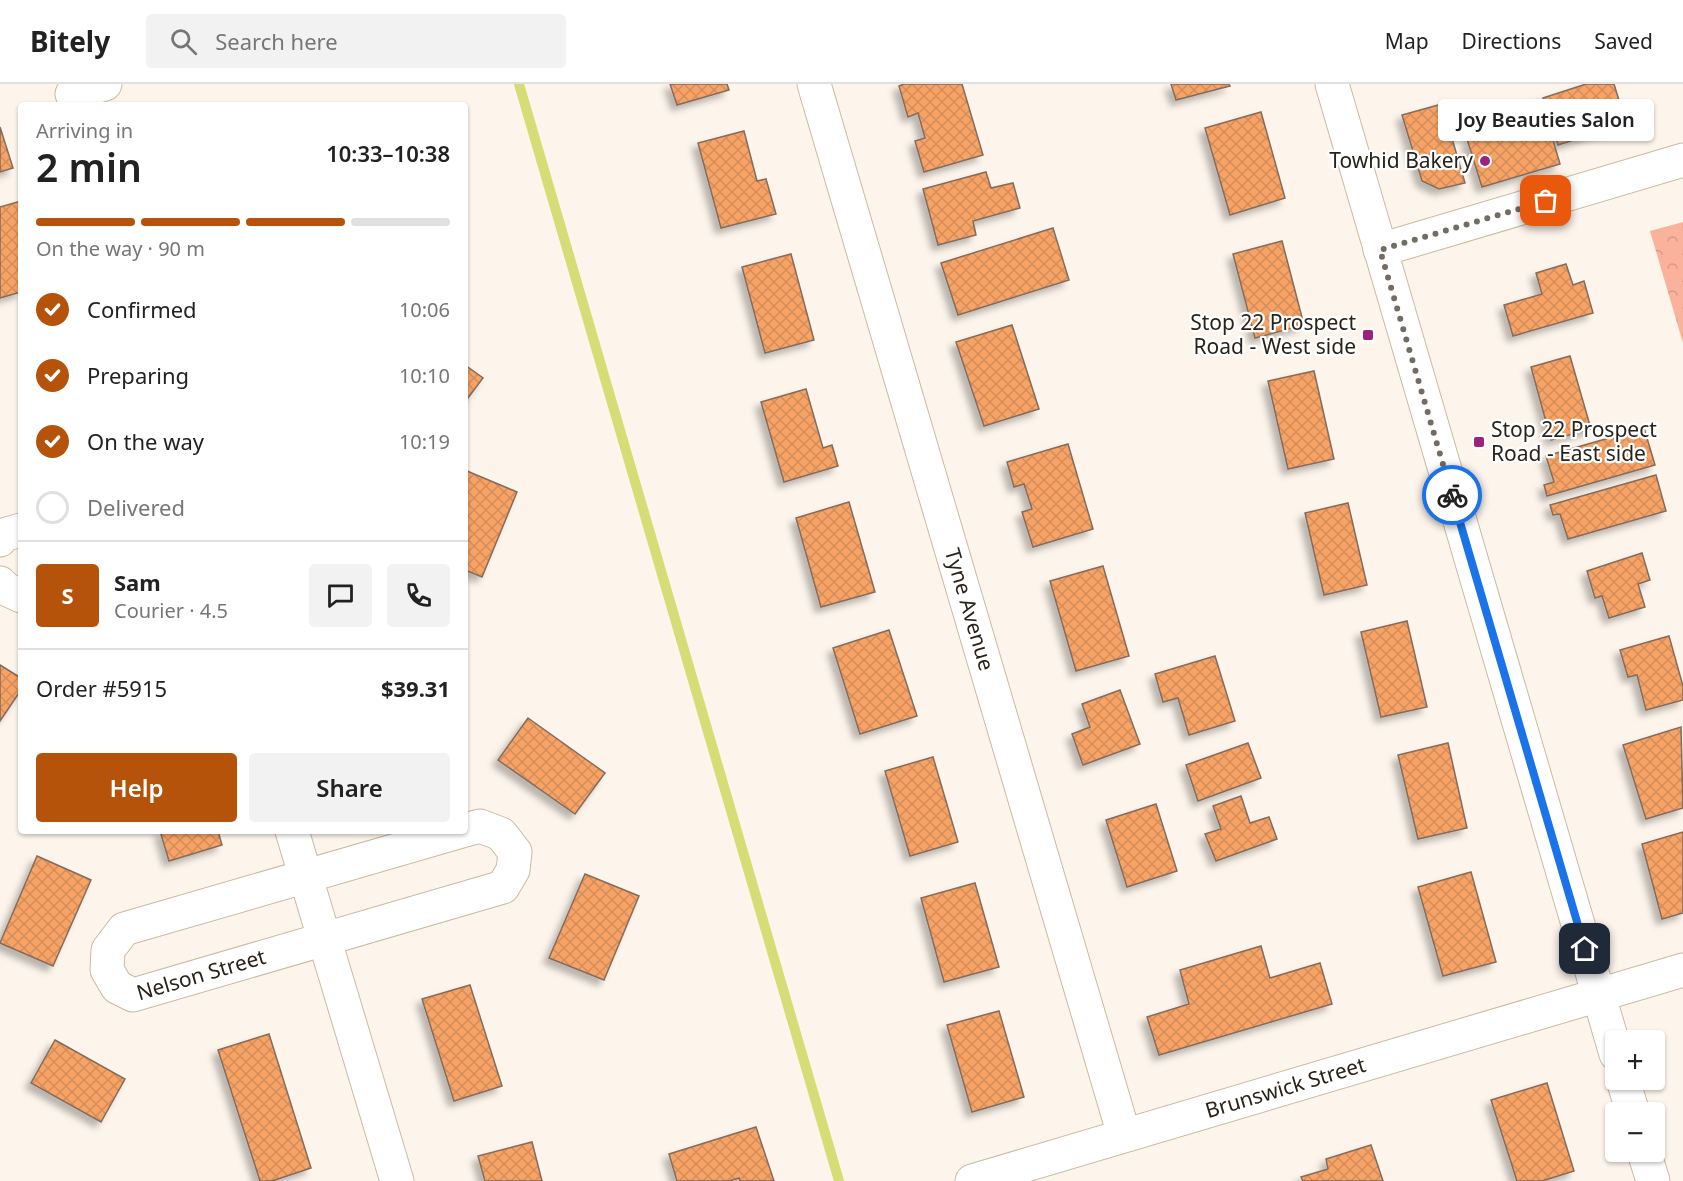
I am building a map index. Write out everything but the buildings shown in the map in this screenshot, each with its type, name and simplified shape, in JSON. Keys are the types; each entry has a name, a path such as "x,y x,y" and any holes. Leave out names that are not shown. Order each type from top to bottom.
{"street":[{"path":"73,94 105,84"},
{"name":"Tyne Avenue","path":"814,84 1124,1135"},
{"path":"1332,84 1609,1030"},
{"path":"1380,250 1683,160"},
{"path":"0,540 3,535 18,531"},
{"path":"0,583 18,595"},
{"name":"Nelson Street","path":"454,834 124,929 108,950 107,970 117,987 133,994 503,887 513,870 515,852 501,834 480,826 468,830"},
{"path":"293,834 396,1181"},
{"name":"Brunswick Street","path":"972,1181 1683,970"},
{"path":"1647,1162 1653,1181"}],"green space":[{"path":"1683,222 1683,343 1650,231"}],"waterway":[{"path":"519,84 839,1181"}],"way so far":[{"path":"1452,495 1380,250 1546,201"}],"place":[{"name":"Towhid Bakery","path":"1485,161"},
{"name":"Joy Beauties Salon","path":"1546,201"},
{"name":"Stop 22 Prospect Road - West side","path":"1368,335"},
{"name":"Stop 22 Prospect Road - East side","path":"1479,442"}],"route":[{"path":"1452,495 1585,949"}]}
